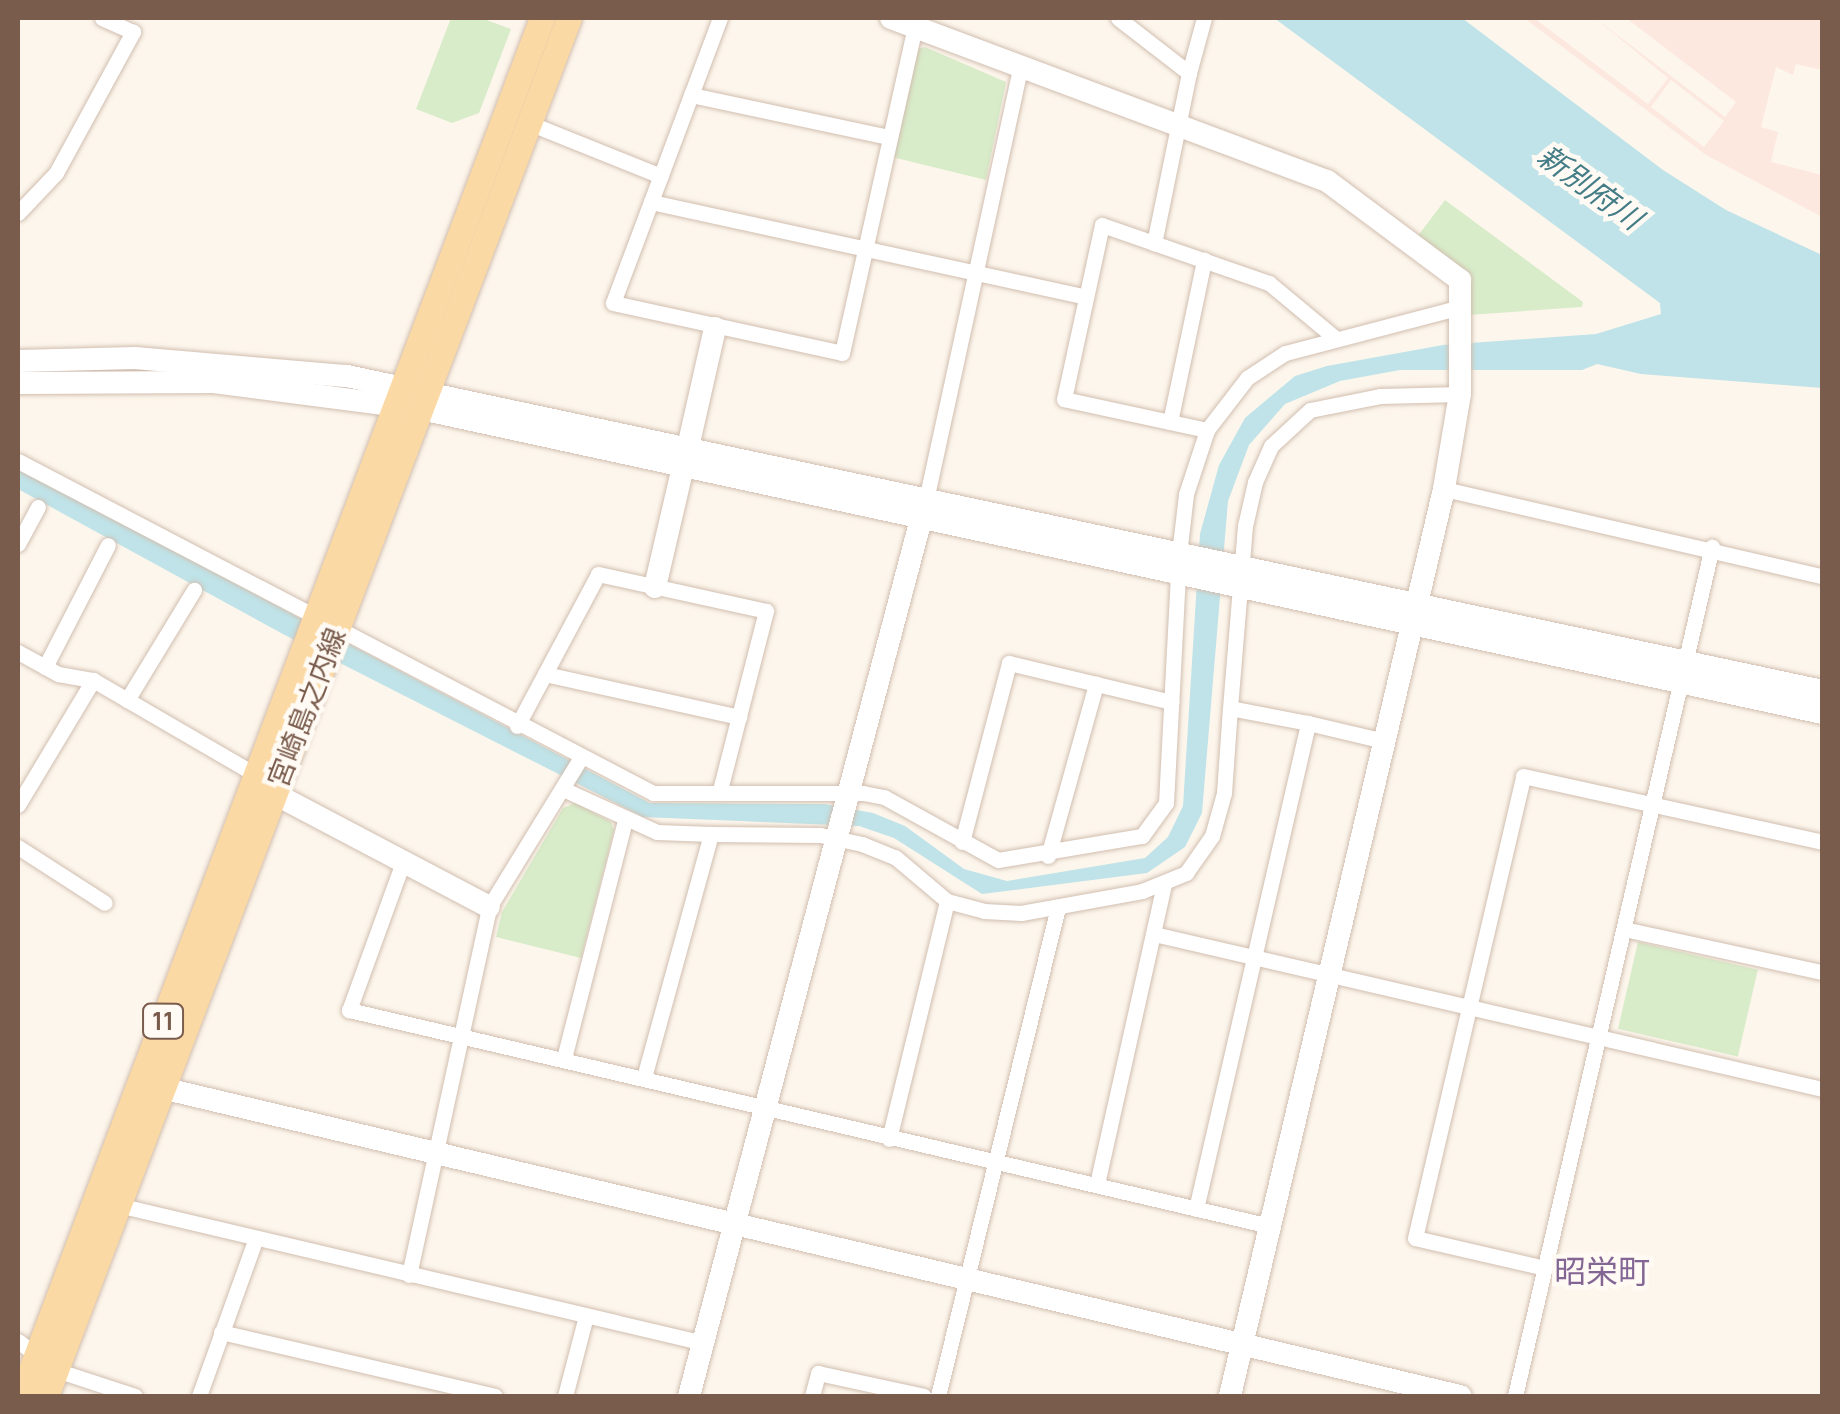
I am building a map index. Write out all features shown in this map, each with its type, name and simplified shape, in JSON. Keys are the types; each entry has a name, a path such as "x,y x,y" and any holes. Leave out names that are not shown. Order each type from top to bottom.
{"main road":[{"name":"宮崎島之内線","path":"21,1396 150,1086 412,399 542,18"},
{"name":"宮崎島之内線","path":"412,399 529,123 569,18"},
{"name":"宮崎島之内線","path":"46,1396 37,1355 118,1205 150,1086"}],"street":[{"path":"18,213 56,174 133,32 102,18"},
{"path":"720,18 613,303 842,354 914,26"},
{"path":"891,18 1327,181 1460,280 1460,384 1444,489 1230,1396"},
{"path":"1118,18 1189,73"},
{"path":"1154,243 1204,18"},
{"path":"690,1396 924,510 1021,66"},
{"path":"691,95 888,137"},
{"path":"529,123 661,176"},
{"path":"652,202 1086,297"},
{"path":"1208,430 1064,399 1102,225 1269,283 1335,338"},
{"path":"1170,422 1204,260"},
{"path":"18,461 322,637 653,793 720,790 884,797 998,860 1048,856 1142,836 1166,803 1186,494 1208,430 1247,378 1284,353 1460,307"},
{"path":"656,586 715,328"},
{"path":"18,360 244,366 1685,673 1822,691"},
{"path":"18,383 213,382 412,399"},
{"path":"566,786 625,820 658,832 839,834 895,857 947,900 984,911 1058,907 1164,885 1186,872 1212,836 1224,793 1236,577 1256,482 1271,446 1294,420 1322,406 1460,384"},
{"path":"1444,489 1712,547 1822,576"},
{"path":"18,544 38,507"},
{"path":"45,667 108,545"},
{"path":"1515,1396 1712,547"},
{"path":"517,726 598,574 766,611 720,790"},
{"path":"127,700 194,590"},
{"path":"18,652 45,667 93,680 266,785 488,907"},
{"path":"962,842 1009,663 1171,702"},
{"path":"1685,673 1822,713"},
{"path":"545,674 739,717"},
{"path":"18,804 93,680"},
{"path":"1048,856 1096,684"},
{"path":"1230,708 1384,741"},
{"path":"1196,1208 1308,723"},
{"path":"409,1275 463,1038 488,907 580,758"},
{"path":"1544,1268 1415,1238 1523,776 1822,842"},
{"path":"564,1058 625,820"},
{"path":"644,1078 711,834"},
{"path":"18,847 105,904"},
{"path":"403,862 349,1010 1270,1226"},
{"path":"1097,1184 1164,885"},
{"path":"889,1139 947,900"},
{"path":"938,1396 1058,907"},
{"path":"1624,929 1822,972"},
{"path":"1154,934 1599,1033 1822,1089"},
{"path":"150,1086 1460,1396"},
{"path":"118,1205 704,1343"},
{"path":"199,1396 256,1238"},
{"path":"565,1396 586,1316"},
{"path":"221,1332 495,1396"},
{"path":"37,1355 135,1396"},
{"path":"812,1396 818,1372 924,1396"}],"shaded area":[{"path":"1524,18 1534,18 1648,104 1668,78 1595,18 1725,117 1736,102 1626,18 1822,18 1822,70 1796,64 1793,75 1776,67 1761,127 1778,132 1771,162 1822,175 1822,217 1706,155","holes":["1671,80 1724,121 1704,147 1651,107"]}],"green space":[{"path":"451,18 481,18 511,29 479,113 452,123 416,109"},
{"path":"925,47 1006,82 986,180 892,157 917,49"},
{"path":"1445,200 1583,302 1582,307 1469,315 1417,237"},
{"path":"575,803 611,822 614,830 581,958 496,937 502,912 563,808"},
{"path":"1638,942 1758,970 1738,1056 1618,1029"}],"water":[{"name":"新別府川","path":"1274,18 1462,18 1663,170 1726,210 1822,255 1822,388 1641,374 1597,364 1582,370 1400,370 1340,381 1285,404 1249,445 1228,501 1202,813 1185,847 1147,873 982,894 894,838 859,826 643,817 283,634 18,489 18,469 650,803 825,804 873,813 905,826 964,869 1007,881 1145,858 1168,837 1183,806 1200,534 1219,465 1245,418 1295,376 1327,366 1443,345 1596,334 1661,314 1660,303"}],"district":[{"name":"昭栄町","path":"1602,1271"}]}
